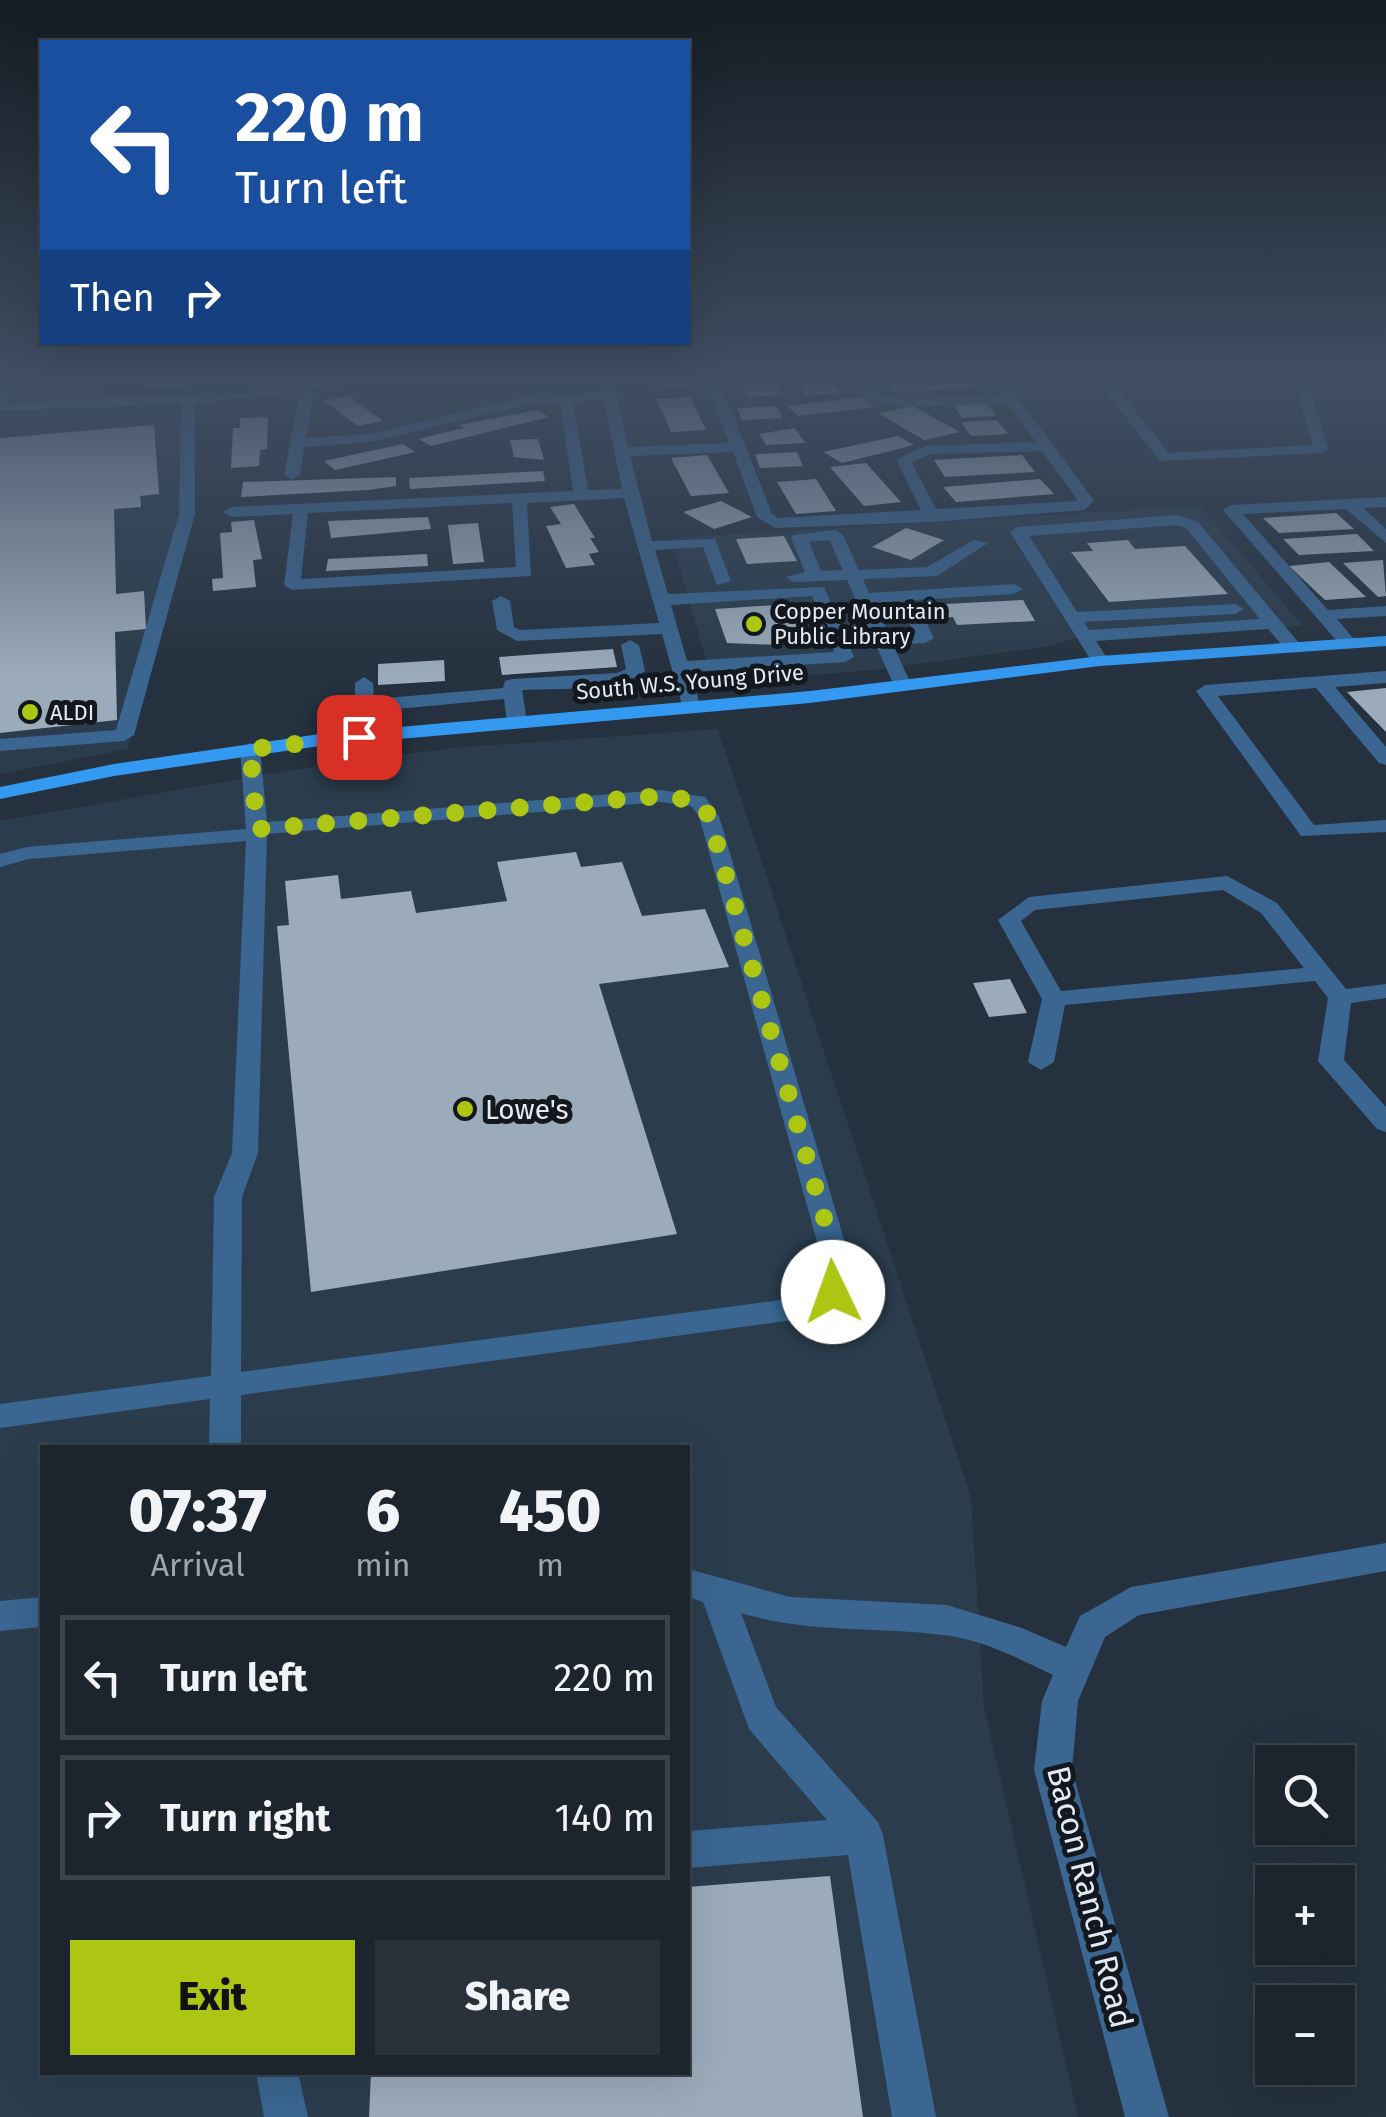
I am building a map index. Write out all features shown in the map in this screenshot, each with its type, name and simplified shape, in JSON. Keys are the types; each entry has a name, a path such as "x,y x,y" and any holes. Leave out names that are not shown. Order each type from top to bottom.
{"main road":[{"name":"South W.S. Young Drive","path":"0,793 250,749 903,686 1100,661 1386,641"}],"street":[{"path":"0,745 124,735 188,514 188,478"},
{"path":"578,478 581,496"},
{"path":"629,478 669,628 662,664"},
{"path":"749,478 765,518 776,522 932,517 1084,505 1086,500 1070,478"},
{"path":"912,478 932,517"},
{"path":"231,512 632,493"},
{"path":"301,509 292,585 526,572 519,498"},
{"path":"1350,644 1231,510 1386,502"},
{"path":"1350,504 1386,538"},
{"path":"1100,661 1018,532 1178,520 1192,524 1292,647"},
{"path":"816,576 799,538 835,535 903,686"},
{"path":"646,546 710,542 723,581"},
{"path":"659,592 723,581 930,572 980,542"},
{"path":"864,598 1014,589"},
{"path":"517,722 512,685 620,678 662,664 844,657 818,591 659,592"},
{"path":"882,640 925,638 904,594"},
{"path":"501,601 506,630 517,636 669,628"},
{"path":"1072,618 1260,608"},
{"path":"1324,614 1386,611"},
{"path":"1084,636 1273,623"},
{"path":"630,645 662,664 691,705"},
{"path":"1386,677 1205,691 1308,832 1386,826"},
{"path":"1321,682 1386,759"},
{"path":"364,684 365,706 514,693"},
{"path":"432,700 436,730"},
{"path":"226,1445 228,1196 245,1153 257,831 250,749"},
{"path":"0,861 26,854 257,831 661,796 698,801 709,816 835,1256 833,1292 800,1308 0,1416"},
{"path":"1041,1062 1054,999 1010,920 1028,904 1227,883 1269,908 1340,997 1331,1061 1386,1123"},
{"path":"1054,999 1321,973"},
{"path":"1340,997 1386,991"},
{"name":"Bacon Ranch Road","path":"1146,2117 1053,1770 1060,1702 1092,1626 1131,1602 1386,1557"},
{"path":"702,1587 790,1612 948,1620 1022,1643 1074,1668"},
{"path":"702,1587 762,1718 864,1835 914,2117"},
{"path":"0,1616 40,1612"},
{"path":"690,1850 864,1835"},
{"path":"278,2075 286,2117"}],"shaded area":[{"path":"0,478 189,478 187,514 128,749 0,774"},
{"path":"1200,506 1303,626 1071,639 1050,646 881,669 713,684 671,538"},
{"path":"718,729 971,1498 984,1707 1078,2117 0,2117 0,821 286,771 452,748"}],"building":[{"path":"0,478 158,478 159,494 140,496 141,507 114,509 116,594 144,591 146,629 115,632 117,720 0,733"},
{"path":"396,478 396,486 368,490 241,497 243,482"},
{"path":"409,478 544,478 545,481 410,489"},
{"path":"681,478 720,478 729,493 691,496"},
{"path":"839,478 879,478 901,502 864,506"},
{"path":"816,479 836,511 796,514 777,482"},
{"path":"1040,479 1054,494 956,502 943,487"},
{"path":"721,501 752,517 714,529 683,512"},
{"path":"574,504 595,538 590,538 599,552 589,554 595,565 566,568 546,526 561,524 550,507"},
{"path":"1336,513 1354,529 1279,533 1263,518"},
{"path":"428,517 431,529 331,538 328,521"},
{"path":"254,520 262,559 253,560 256,587 213,591 212,579 223,578 220,533 232,532 231,522"},
{"path":"478,523 484,562 453,564 448,525"},
{"path":"906,528 944,540 911,560 872,547"},
{"path":"1357,534 1374,551 1299,555 1283,539"},
{"path":"784,536 797,561 747,564 736,539"},
{"path":"1128,540 1135,549 1185,546 1228,594 1109,602 1071,552 1093,551 1087,543"},
{"path":"427,554 428,566 326,571 328,559"},
{"path":"1383,560 1386,596 1378,597 1343,563"},
{"path":"1329,562 1366,597 1325,600 1289,566"},
{"path":"1023,600 1035,621 957,625 953,617 941,618 938,612 949,611 945,604"},
{"path":"791,604 806,638 777,640 779,645 727,643 715,609"},
{"path":"613,649 617,667 502,675 499,657"},
{"path":"444,660 445,681 378,685 378,664"},
{"path":"1386,688 1386,732 1347,692"},
{"name":"Lowe's","path":"576,852 581,867 622,862 642,916 705,909 729,967 599,984 677,1234 311,1292 277,926 289,925 285,881 338,875 341,899 411,891 416,913 507,901 497,862"},
{"path":"1010,979 1027,1013 989,1017 973,983"},
{"path":"830,1876 863,2117 369,2117 371,2075 690,2075 690,1887"}],"place":[{"name":"Copper Mountain Public Library","path":"754,624"},
{"name":"ALDI","path":"30,712"},
{"name":"Lowe's","path":"465,1109"}],"route":[{"path":"359,737 250,749 257,829 661,796 698,801 709,816 835,1256 833,1292"}]}
